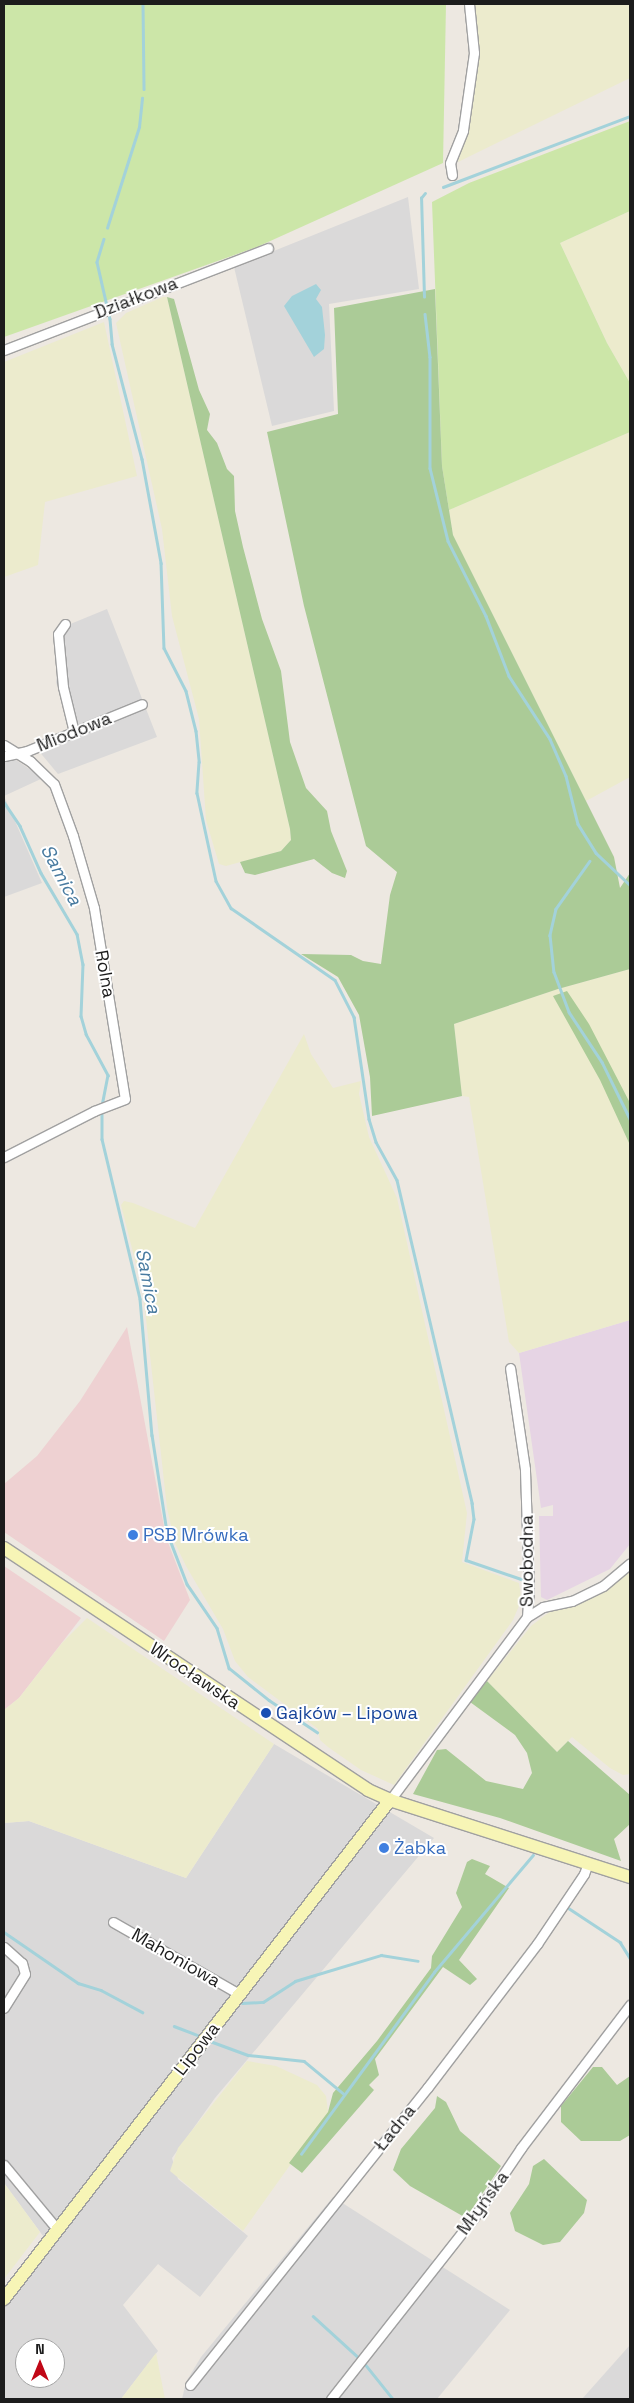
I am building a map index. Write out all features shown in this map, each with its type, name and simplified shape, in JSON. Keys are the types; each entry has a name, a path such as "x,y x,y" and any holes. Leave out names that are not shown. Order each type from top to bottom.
{"main road":[{"name":"Wrocławska","path":"4,1548 324,1763 390,1800 588,1863"},
{"name":"Lipowa","path":"4,2299 390,1800"},
{"path":"588,1863 630,1877"}],"street":[{"path":"452,175 450,163 463,130 474,52 468,4"},
{"name":"Działkowa","path":"4,350 268,248"},
{"path":"65,624 58,634 63,686 74,732"},
{"name":"Miodowa","path":"4,756 28,751 142,704"},
{"name":"Rolna","path":"4,744 54,784 85,870 107,979 125,1100 103,1108 4,1157"},
{"name":"Swobodna","path":"390,1800 526,1617 530,1591 525,1469 510,1368"},
{"path":"526,1617 543,1607 572,1601 604,1586 630,1563"},
{"name":"Ładna","path":"190,2385 422,2095 537,1944 584,1874 588,1863"},
{"name":"Mahoniowa","path":"113,1922 239,1994"},
{"path":"4,1947 22,1963 24,1974 4,2008"},
{"name":"Młyńska","path":"331,2399 475,2216 521,2148 630,2005"},
{"path":"4,2166 57,2229"}],"shaded area":[{"path":"408,197 419,289 329,304 334,411 272,426 234,267"},
{"path":"107,609 157,737 58,774 38,750 72,736 56,682 61,636 68,625"},
{"path":"4,752 43,778 4,796"},
{"path":"4,796 42,883 4,897"},
{"path":"630,1320 630,1544 610,1569 547,1600 541,1597 539,1516 553,1516 553,1505 541,1508 519,1353"},
{"path":"127,1327 166,1537 190,1600 164,1641 4,1532 4,1484 37,1456 80,1401"},
{"path":"4,1566 81,1618 19,1698 4,1710"},
{"path":"274,1744 434,1838 215,2098 172,2158 178,2179 248,2236 200,2297 158,2264 123,2305 158,2351 121,2399 4,2399 4,2303 49,2244 4,2183 4,1823 29,1821 186,1878"},
{"path":"333,2197 510,2310 437,2399 182,2399 186,2382 201,2357"},
{"path":"630,2345 630,2399 582,2399"}],"green space":[{"path":"4,4 446,4 443,163 257,247 4,337"},
{"path":"473,4 630,4 630,78 458,162 473,104 477,41"},
{"path":"630,121 630,211 560,243 607,343 630,383 630,432 449,510 442,466 432,202 469,183"},
{"path":"630,211 630,383 607,343 560,243"},
{"path":"435,289 442,466 453,535 614,857 620,888 630,873 630,969 558,989 454,1024 462,1096 372,1116 370,1077 359,1015 338,977 301,954 351,955 363,961 381,964 390,895 397,872 366,846 304,606 267,432 338,414 334,308"},
{"path":"167,297 290,829 291,840 281,851 226,866 219,864 206,820 199,719 172,616 162,529 116,323 126,313"},
{"path":"167,297 174,299 199,390 210,414 207,430 217,443 227,469 234,476 235,511 262,619 281,671 290,742 306,788 327,811 331,831 347,871 345,878 332,873 314,859 255,875 245,873 240,862 281,851 291,840 290,829"},
{"path":"104,322 137,476 45,502 38,565 4,577 4,362"},
{"path":"630,432 630,777 586,801 453,535 449,510"},
{"path":"630,969 630,1320 519,1353 509,1342 469,1097 462,1096 454,1024 558,989"},
{"path":"567,991 589,1024 630,1103 630,1145 600,1080 553,996"},
{"path":"304,1034 311,1054 333,1088 361,1081 359,1094 369,1137 397,1198 467,1513 462,1562 519,1583 520,1590 521,1601 513,1620 394,1785 361,1770 328,1747 320,1740 318,1729 248,1677 235,1661 223,1629 186,1566 175,1543 167,1508 143,1292 121,1205 124,1201 133,1203 195,1228"},
{"path":"630,1568 630,1774 623,1775 610,1768 572,1737 557,1752 487,1681 531,1626 556,1607 607,1587"},
{"path":"87,1618 274,1744 186,1878 29,1821 4,1823 4,1710 19,1698 62,1643"},
{"path":"487,1681 557,1752 568,1741 630,1795 630,1824 614,1839 621,1861 500,1818 413,1794 437,1750 446,1749 486,1781 523,1789 532,1773 527,1753 515,1735 470,1702"},
{"path":"472,1859 490,1866 485,1874 509,1888 459,1960 477,1979 470,1985 443,1967 375,2059 379,2075 369,2085 374,2090 302,2173 289,2163 328,2112 333,2093 377,2041 431,1968 432,1956 462,1907 456,1893 467,1862"},
{"path":"247,2061 276,2066 317,2085 326,2096 328,2112 243,2231 170,2171 178,2148"},
{"path":"593,2067 602,2067 617,2085 630,2076 630,2135 620,2141 581,2141 561,2122 561,2106"},
{"path":"437,2096 446,2102 460,2131 501,2166 466,2218 410,2186 393,2170 401,2149 435,2108"},
{"path":"544,2159 587,2200 584,2213 560,2242 543,2245 515,2231 510,2213 529,2184 533,2166"},
{"path":"4,2183 40,2232 4,2279"},
{"path":"156,2353 165,2399 121,2399"}],"water":[{"path":"316,284 321,290 316,299 322,307 325,335 324,349 314,357 284,306 292,296"}],"waterway":[{"path":"143,4 144,89"},
{"path":"107,228 139,127 142,98"},
{"path":"443,187 630,116"},
{"path":"424,297 421,198 425,193"},
{"path":"104,239 97,262 110,319 112,344 142,459 161,563 164,648 186,691 196,731 199,762 197,793 216,881 231,908 335,980 354,1017 369,1119 376,1142 397,1180 472,1503 474,1519 466,1560 524,1580"},
{"path":"425,314 430,357 430,468 448,541 486,616 509,676 550,739 566,776 578,824 596,853 630,885"},
{"name":"Samica","path":"4,802 20,826 41,873 77,934 83,964 81,1016 86,1034 108,1075 102,1105"},
{"path":"590,861 556,909 550,935 554,972 569,1012 602,1062 630,1119"},
{"name":"Samica","path":"102,1111 102,1139 140,1299 152,1435 167,1532 187,1584 217,1628 229,1668 269,1700 317,1732"},
{"path":"301,2154 434,1972 533,1855"},
{"path":"567,1907 620,1942 630,1958"},
{"path":"4,1932 78,1983 101,1990 142,2012"},
{"path":"242,2003 263,2002 295,1981 381,1955 418,1961"},
{"path":"174,2026 197,2035"},
{"path":"210,2041 248,2055 304,2061 344,2094"},
{"path":"313,2316 358,2357"},
{"path":"365,2364 393,2399"},
{"path":"456,2399 467,2399"}],"place":[{"name":"PSB Mrówka","path":"133,1535"},
{"name":"Gajków – Lipowa","path":"266,1713"},
{"name":"Żabka","path":"384,1848"}]}
